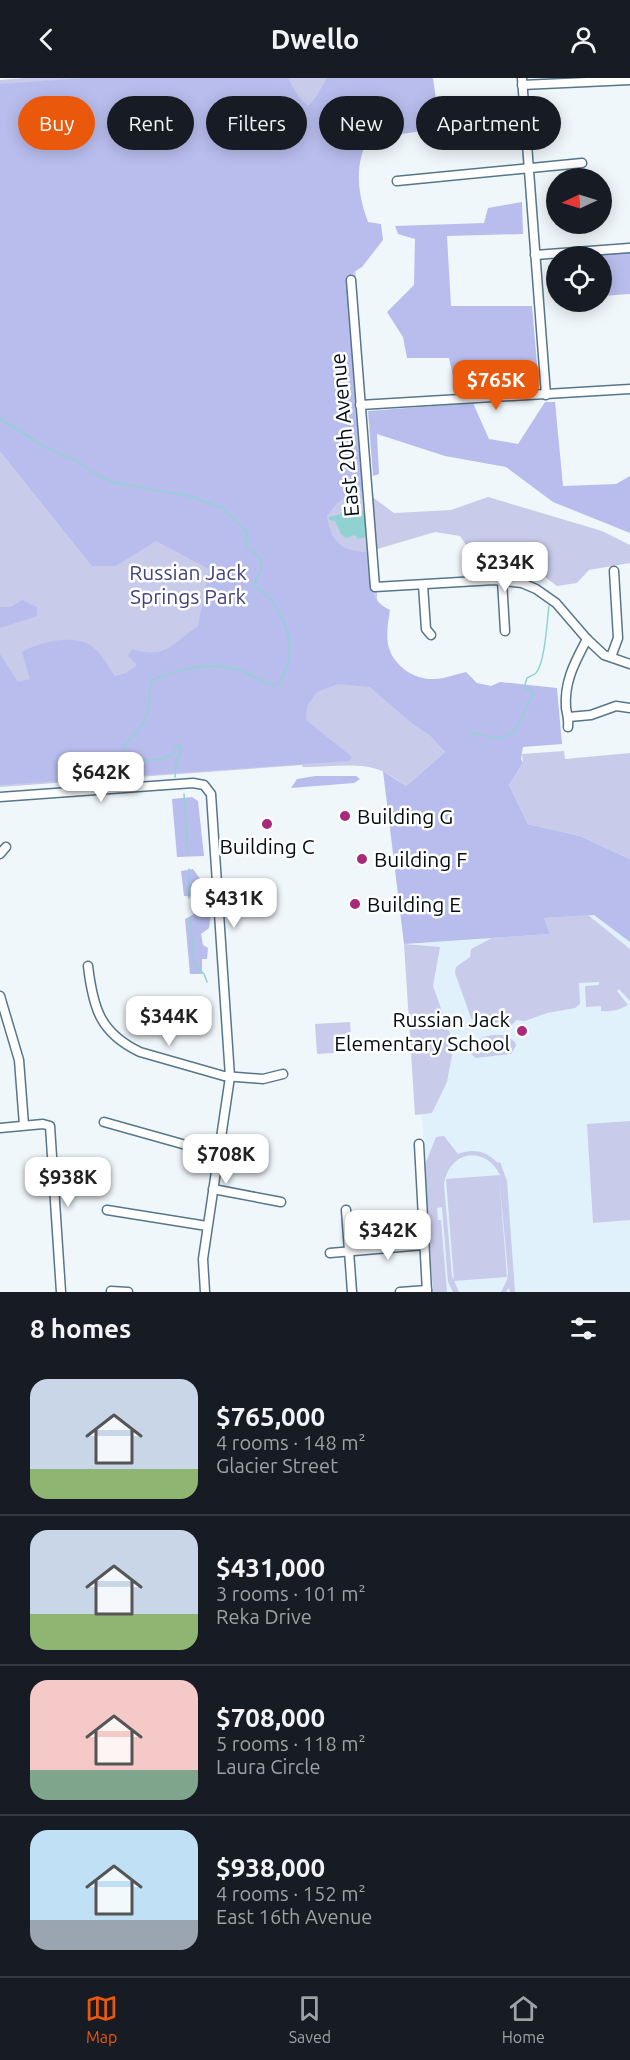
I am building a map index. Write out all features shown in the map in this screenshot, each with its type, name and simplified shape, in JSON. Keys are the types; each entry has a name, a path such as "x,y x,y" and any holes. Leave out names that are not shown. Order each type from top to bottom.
{"street":[{"path":"546,395 522,81 630,80"},
{"path":"397,181 582,164"},
{"path":"535,255 629,248"},
{"name":"East 20th Avenue","path":"351,280 375,587 423,585"},
{"path":"360,405 630,389"},
{"path":"611,657 618,638 614,572"},
{"path":"431,635 426,628 423,585 502,580 522,583 536,589 556,603 586,639 604,654 630,664"},
{"path":"502,580 505,631"},
{"path":"568,727 569,717 566,710 570,672 586,639"},
{"path":"569,717 591,715 616,706 630,708"},
{"path":"0,797 193,783 204,785 209,789 212,804 230,1077 203,1259 205,1292"},
{"path":"88,966 97,1011 104,1026 120,1041 140,1052 230,1077 263,1079 283,1074"},
{"path":"0,996 19,1060 24,1125"},
{"path":"104,1122 218,1154"},
{"path":"0,1128 43,1124 50,1126 61,1292"},
{"path":"400,1292 427,1291 419,1144"},
{"path":"213,1188 281,1202"},
{"path":"107,1210 207,1226"},
{"path":"346,1210 352,1292"},
{"path":"330,1253 424,1245"},
{"path":"111,1291 128,1292"}],"shaded area":[{"name":"Russian Jack Springs Park","path":"85,78 288,78 298,96 206,96 206,150 307,150 307,105 316,97 327,78 433,78 436,96 416,96 416,132 404,133 404,96 319,96 319,150 363,150 359,167 361,200 368,222 381,224 383,240 362,267 349,275 364,491 347,496 339,502 327,516 329,525 335,539 344,547 366,552 373,593 382,605 390,610 388,646 402,668 427,679 466,672 477,683 491,686 500,682 557,688 562,744 523,747 521,759 523,763 509,785 528,824 580,836 630,859 630,942 594,915 544,918 550,934 404,944 383,771 406,786 445,752 429,735 412,724 370,687 338,684 317,692 307,706 306,720 352,757 349,761 0,785 0,654 18,682 30,679 22,652 58,640 88,644 101,655 115,676 126,673 137,665 128,656 132,649 144,652 161,651 175,644 198,626 209,569 156,541 116,566 92,566 0,451 0,84"},
{"path":"522,202 523,234 447,236 451,306 532,306 539,387 457,395 449,358 407,358 403,337 387,312 414,285 415,239 398,234 395,226 484,223 488,208"},
{"path":"630,252 630,294 612,295 612,253"},
{"path":"545,402 555,402 563,486 616,484 630,476 630,533 553,502 506,467 445,456 377,434 379,474 373,476 368,411 473,403 489,439 518,444"},
{"path":"353,511 366,511 365,537 358,539 355,535 346,538 341,534 335,521 329,520 329,517"},
{"path":"22,600 37,607 37,616 0,628 0,607 11,607"},
{"path":"315,776 356,776 360,779 354,783 291,788 297,779"},
{"path":"192,797 198,801 204,856 177,857 172,799"},
{"path":"193,869 201,880 198,883 198,893 196,897 184,896 181,871"},
{"path":"194,914 211,914 209,928 201,934 203,945 208,948 207,959 202,959 202,974 190,974 185,919"},
{"path":"594,915 630,942 630,1292 434,1292 423,1133 404,944 501,937 544,918"}],"green space":[{"name":"Russian Jack Springs Park","path":"24,78 342,78 343,96 319,96 319,150 347,150 371,496 394,513 451,510 488,497 602,531 630,545 630,563 589,570 577,583 557,586 537,571 472,554 460,536 435,532 374,550 384,699 412,724 429,735 445,752 406,786 388,774 373,768 363,766 302,767 303,765 0,787 0,80"},
{"path":"564,751 565,759 630,753 630,859 580,836 528,824 509,785 523,763 522,754"},
{"path":"588,915 630,949 630,1001 619,989 617,991 628,1005 609,1011 601,1011 601,1006 586,1007 585,986 599,985 599,982 579,983 580,1004 575,1008 547,1013 525,1021 516,1020 512,1025 477,1024 471,1018 455,973 456,967 470,957 471,949 492,938 550,934 544,918"},
{"path":"404,944 440,947 433,986 454,1045 447,1082 432,1113 415,1115"},
{"path":"350,1022 352,1052 317,1054 315,1024"},
{"path":"493,1035 506,1035 515,1042 516,1046 511,1054 476,1058 471,1054 480,1039"},
{"path":"630,1121 630,1220 593,1223 587,1124"},
{"path":"444,1136 458,1154 469,1151 479,1152 500,1162 507,1181 515,1292 510,1292 509,1288 506,1292 501,1292 507,1280 508,1273 499,1175 507,1277 454,1281 459,1292 453,1292 448,1282 442,1207 437,1208 438,1220 441,1220 447,1292 433,1292 424,1167 436,1137","holes":["477,1156 493,1165 500,1175 446,1179 454,1280 444,1185 447,1174 452,1165 460,1159"]}],"waterway":[{"path":"0,418 43,446 77,461 98,476 116,483 189,496 223,508 247,532 246,546 260,558 262,569 254,585 272,601 285,624 289,645 287,666 277,686 235,669 211,666 188,669 152,680 146,718 126,744 122,763 161,759 172,755 180,745 181,752 176,761 175,777"},
{"path":"470,733 499,738 507,736 521,721 533,695 531,690 524,688 527,678 536,673 542,660 549,606"},
{"path":"184,794 188,853"},
{"path":"189,869 189,898"},
{"path":"190,918 194,964 204,974 207,982"}],"place":[{"name":"Building G","path":"345,816"},
{"name":"Building C","path":"267,824"},
{"name":"Building F","path":"362,859"},
{"name":"Building E","path":"355,904"},
{"name":"Russian Jack Elementary School","path":"522,1031"}]}
